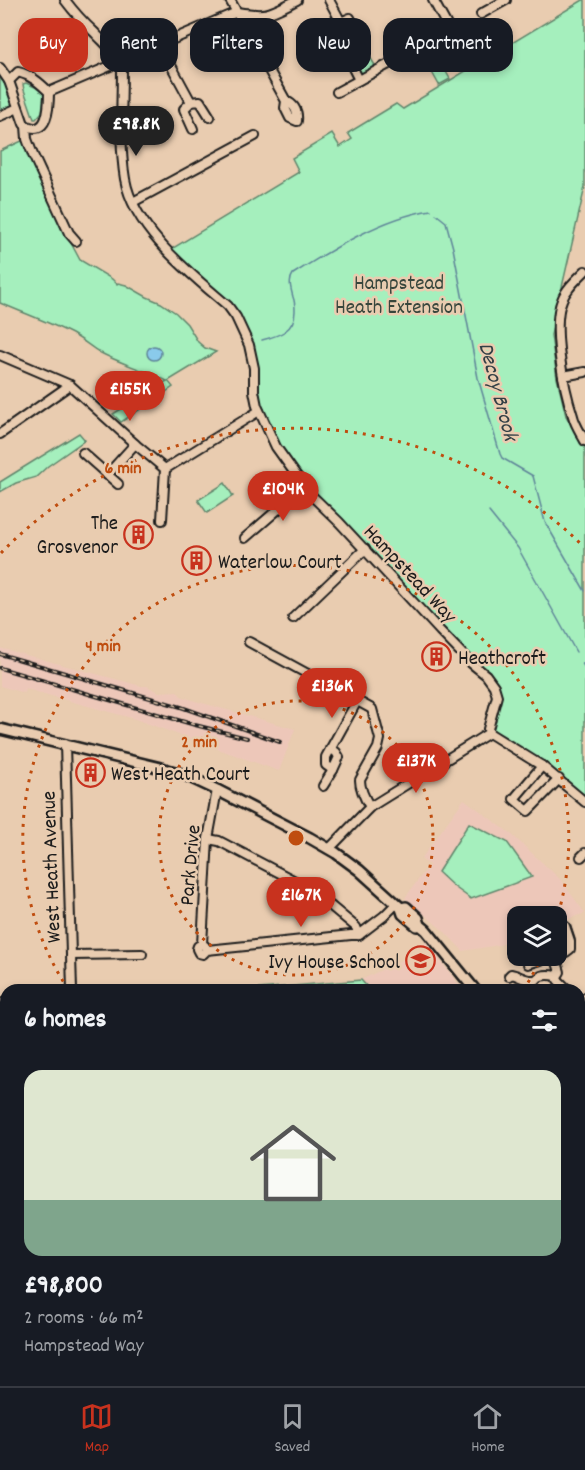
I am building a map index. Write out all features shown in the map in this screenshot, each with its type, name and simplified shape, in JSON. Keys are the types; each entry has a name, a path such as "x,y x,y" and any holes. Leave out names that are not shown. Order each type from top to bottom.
{"main road":[{"path":"0,729 185,775 329,849 359,870 398,906 403,914 434,938 470,984"}],"street":[{"path":"65,0 100,39"},
{"path":"230,0 286,101"},
{"path":"178,37 237,12 268,14 297,0"},
{"path":"329,0 339,18"},
{"path":"337,92 450,31 433,0"},
{"path":"480,14 506,0"},
{"path":"0,68 9,81 22,121 26,126 27,139 33,155 69,233 76,241"},
{"path":"50,92 100,71"},
{"path":"9,81 18,72 27,74 50,92"},
{"name":"Hampstead Way","path":"122,72 123,155 126,181 138,214 168,251 228,306 236,317 252,356 254,391 259,411 276,447 304,487 440,631 491,681 496,690 496,696 489,733"},
{"path":"175,72 191,102"},
{"path":"355,72 359,80"},
{"path":"26,126 36,128 46,120 50,92"},
{"path":"193,129 184,109 191,102 200,101 210,117"},
{"path":"0,116 18,108"},
{"path":"133,202 255,136"},
{"path":"584,274 571,285 561,301 558,346 572,414 585,441"},
{"path":"0,355 70,385 165,469"},
{"path":"563,376 585,372"},
{"path":"0,434 70,385"},
{"path":"165,469 259,411"},
{"path":"107,475 135,444"},
{"path":"83,453 118,484"},
{"path":"162,520 165,469"},
{"path":"245,538 304,487"},
{"path":"293,618 365,549"},
{"path":"249,642 372,709 380,739 378,748 360,780 362,791 370,807"},
{"path":"333,770 326,765 326,757 357,701"},
{"path":"329,849 370,807 489,733 542,766 585,802"},
{"name":"West Heath Avenue","path":"65,744 72,984"},
{"path":"323,786 339,757 330,749"},
{"path":"542,766 514,799 528,811 559,779"},
{"name":"Park Drive","path":"217,790 208,839 203,948 359,936"},
{"path":"208,839 219,841 297,882 356,927 359,936 398,906"},
{"path":"567,932 570,941 570,949 567,951"},
{"path":"71,955 142,954"},
{"path":"557,976 560,972 558,966"},
{"path":"508,976 515,974 527,980 546,975 557,976"},
{"path":"557,976 562,984"}],"shaded area":[{"path":"0,648 147,686 159,692 177,691 181,696 195,701 295,729 279,771 135,719 26,689 24,693 0,686"},
{"path":"464,799 511,834 560,879 585,913 567,920 567,906 507,906 507,942 463,951 445,932 405,898 429,865 421,859"},
{"name":"Ivy House School","path":"426,942 458,984 365,984 361,980 416,953"}],"green space":[{"name":"Hampstead Heath Extension","path":"585,0 585,187 551,335 557,378 566,416 585,448 585,803 559,779 489,733 496,690 304,487 259,411 252,356 228,306 168,251 299,172 292,158 332,134 340,147 352,139 348,133 396,104 403,109 464,72 513,72 513,42"},
{"path":"371,59 376,67 371,70"},
{"path":"0,68 18,108 0,116"},
{"path":"432,72 446,72 450,79 439,85"},
{"path":"26,83 44,94 42,112 36,119 34,119 24,90 23,84"},
{"path":"24,140 63,228 80,260 117,284 126,285 176,313 187,324 198,342 205,348 216,352 168,381 173,387 121,422 113,414 167,381 107,356 63,330 0,303 0,151"},
{"path":"79,433 85,440 36,477 16,483 0,492 0,482"},
{"path":"225,483 233,496 207,513 198,500"},
{"path":"469,823 507,842 532,877 471,899 453,886 438,872"},
{"path":"361,980 365,984 315,984"}],"water":[{"path":"154,346 159,348 161,353 159,358 154,360 149,358 147,353 149,348"}],"waterway":[{"name":"Decoy Brook","path":"262,340 279,334 289,328 292,323 295,302 290,285 293,274 359,235 395,220 431,210"},
{"name":"Decoy Brook","path":"436,214 446,222 453,248 478,378 500,454 502,458 533,476 545,522 585,591"},
{"path":"489,512 518,548 576,652"},
{"path":"582,663 585,668"}],"railway":[{"path":"0,654 181,707 280,742"},
{"path":"0,668 247,738"}],"place":[{"name":"The Grosvenor","path":"139,534"},
{"name":"Waterlow Court","path":"197,561"},
{"name":"Heathcroft","path":"437,657"},
{"name":"West Heath Court","path":"90,773"},
{"name":"Ivy House School","path":"421,961"}]}
